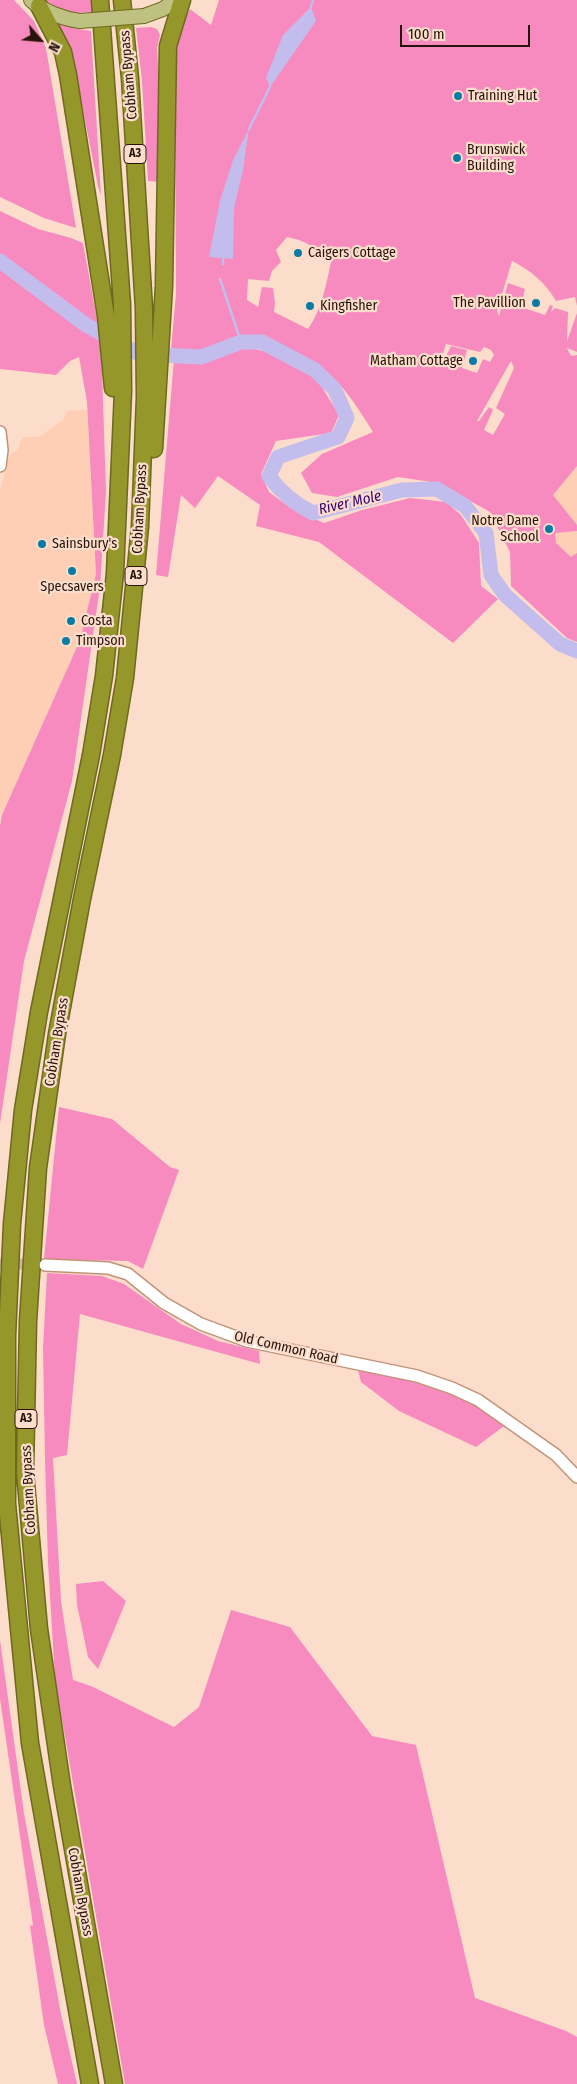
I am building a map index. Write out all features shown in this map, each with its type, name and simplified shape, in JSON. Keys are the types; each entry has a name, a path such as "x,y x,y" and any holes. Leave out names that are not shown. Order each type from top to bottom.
{"highway":[{"name":"Cobham Bypass","path":"90,2084 30,1743 7,1504 7,1336 12,1224 23,1110 39,1012 91,755 104,676 115,573 121,475 118,391 122,304 100,0"},
{"name":"Cobham Bypass","path":"114,2084 62,1786 44,1668 25,1472 28,1321 38,1168 57,1034 82,899 112,755 125,678 134,602 151,397 131,87 122,0"},
{"path":"151,397 162,316 168,46 182,0"},
{"path":"35,3 54,33 66,65 118,391"}],"main road":[{"path":"35,3 64,17 80,21 144,16 163,10 176,0"}],"street":[{"path":"0,432 2,450 0,466"},
{"name":"Old Common Road","path":"45,1265 108,1268 128,1274 164,1303 200,1324 237,1337 417,1376 452,1388 478,1400 556,1455 577,1477"}],"shaded area":[{"path":"0,0 14,0 34,21 46,48 76,228 44,218 0,197"},
{"path":"45,0 91,0 92,12 67,12 56,8"},
{"path":"219,0 577,0 577,306 575,297 556,301 537,278 512,261 497,311 499,316 508,283 525,289 521,307 545,315 550,305 553,306 551,312 555,308 568,312 567,341 577,313 577,352 567,348 571,356 577,355 577,466 553,495 577,525 577,531 555,533 556,543 571,557 577,553 577,642 567,638 511,586 510,552 490,512 438,483 398,477 337,497 312,493 301,473 322,454 373,432 345,390 324,369 296,352 264,340 248,337 233,338 202,352 191,353 171,350 176,294 175,118 172,64 180,27 190,9 211,25","holes":["287,237 300,240 311,246 331,262 320,305 308,329 274,312 273,288 262,287 258,307 247,300 248,279 269,281 272,271 281,262 276,250","446,344 480,352 484,347 491,350 494,355 490,362 483,359 477,373 462,368 467,350 451,346 441,367 439,366","511,361 514,368 496,408 505,414 493,435 484,430 493,410 489,407 479,421 477,421"]},
{"path":"311,7 316,21 270,87 266,78 283,35"},
{"path":"52,21 72,28 91,31 101,196 72,54"},
{"path":"151,27 157,29 160,35 157,48 160,102 159,182 148,181 142,81 136,28"},
{"path":"249,129 243,170 234,208 233,259 209,257 220,201 233,160"},
{"path":"0,211 38,229 83,243 98,325 88,320 0,254"},
{"path":"0,269 99,339 102,370 106,492 100,587 72,781 24,961 0,1124 0,826 2,815 80,640 96,574 87,402 79,357 70,361 56,375 0,369"},
{"path":"243,347 269,352 317,379 339,415 331,433 276,441 261,474 269,492 292,509 324,523 362,510 410,498 446,502 461,515 479,543 481,586 498,599 453,643 319,542 256,526 260,505 218,476 195,508 181,495 168,577 156,575 174,359 201,359 217,356"},
{"path":"87,410 96,574 80,640 2,815 0,813 0,492 8,457 18,449 22,437 39,437 64,419 67,411"},
{"name":"Notre Dame School","path":"577,449 577,597 508,510"},
{"path":"59,1107 112,1119 170,1167 179,1170 143,1269 128,1261 44,1259"},
{"path":"47,1273 102,1276 124,1284 181,1324 218,1341 259,1351 260,1364 80,1314 67,1455 53,1458 61,1601 73,1680 91,1686 174,1727 199,1707 231,1610 290,1627 372,1736 416,1745 475,1998 566,2031 577,2037 577,2084 125,2084 55,1679 48,1563 45,1459 43,1348"},
{"path":"358,1370 411,1380 467,1400 504,1426 476,1447 399,1411 361,1382"},
{"path":"103,1581 126,1601 98,1669 88,1657 77,1605 76,1584"},
{"path":"0,1640 24,1813 61,2014 77,2084 58,2084 44,2025 30,1926 33,1925 0,1699"}],"waterway":[{"path":"311,7 313,0"},
{"path":"249,129 270,87"},
{"path":"223,259 223,264"},
{"name":"River Mole","path":"0,261 86,325 139,354 201,357 241,342 262,342 315,370 335,390 347,418 338,437 278,457 269,476 278,488 294,502 313,513 402,490 437,489 465,506 486,533 491,575 505,595 560,644 577,651"},
{"path":"220,279 241,342"}],"tunnel":[{"path":"0,1263 39,1265"}],"place":[{"name":"Training Hut","path":"458,96"},
{"name":"Brunswick Building","path":"457,158"},
{"name":"Caigers Cottage","path":"298,253"},
{"name":"The Pavillion","path":"536,303"},
{"name":"Kingfisher","path":"310,306"},
{"name":"Matham Cottage","path":"473,361"},
{"name":"Notre Dame School","path":"549,529"},
{"name":"Sainsbury's","path":"42,544"},
{"name":"Specsavers","path":"72,571"},
{"name":"Costa","path":"71,621"},
{"name":"Timpson","path":"66,641"}]}
